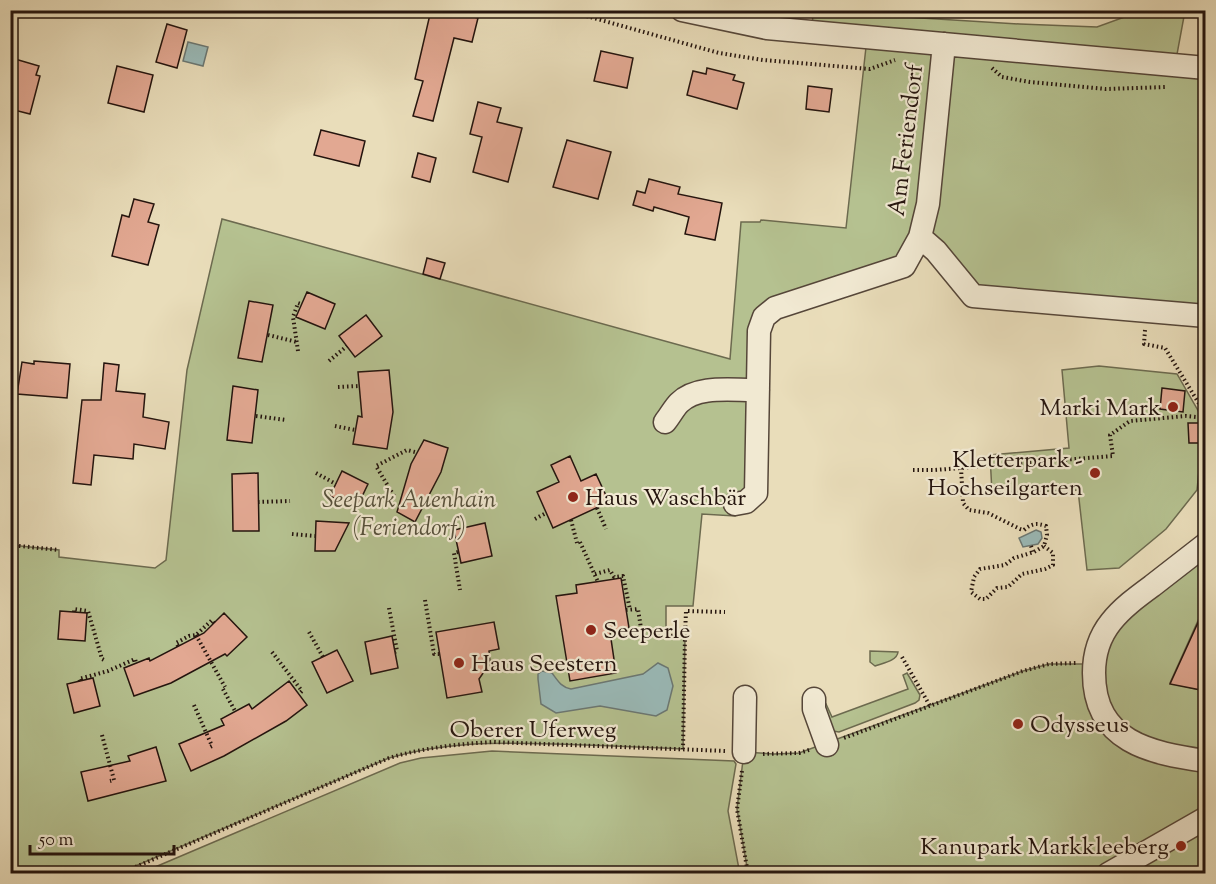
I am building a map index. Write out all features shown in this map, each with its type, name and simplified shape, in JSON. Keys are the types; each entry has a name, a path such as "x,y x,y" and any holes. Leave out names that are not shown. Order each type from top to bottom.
{"street":[{"path":"682,10 767,28 1206,68"},
{"name":"Am Feriendorf","path":"735,504 746,502 756,493 759,332 764,317 775,308 904,266 920,237 928,204 944,44"},
{"path":"920,237 936,251 973,296 1206,316"},
{"path":"665,422 680,401 695,393 758,390"},
{"path":"1206,544 1123,608 1109,624 1099,642 1094,664 1094,693 1101,714 1113,727 1140,746 1166,755 1206,761"},
{"path":"744,752 746,698"},
{"path":"814,699 814,709 827,745"},
{"path":"1108,873 1206,818"}],"path":[{"path":"565,10 719,53 763,60 870,69 899,59"},
{"path":"990,67 1002,77 1030,82 1106,89 1173,87"},
{"path":"298,351 293,317 298,303 302,304"},
{"path":"1146,312 1144,344 1165,348 1206,416"},
{"path":"268,335 297,342"},
{"path":"329,361 347,346"},
{"path":"338,387 359,386"},
{"path":"913,470 1113,456 1110,435 1130,421 1206,416"},
{"path":"256,417 286,420"},
{"path":"335,426 356,430"},
{"path":"394,496 376,466 407,450 415,452"},
{"path":"961,468 963,503 969,510 988,513 1026,531 1031,524 1046,526 1047,535 1044,546 1033,552 1014,558 1005,565 980,569 974,577 971,592 980,599 986,599 997,588 1008,587 1022,574 1053,565 1053,553 1044,546"},
{"path":"316,473 336,484"},
{"path":"258,502 290,501"},
{"path":"597,508 606,530"},
{"path":"536,519 546,513"},
{"path":"571,520 578,542 598,582"},
{"path":"292,534 315,536"},
{"path":"10,545 59,550"},
{"path":"1031,546 1033,552"},
{"path":"458,552 454,553 460,590"},
{"path":"595,574 610,570 615,578 623,576 628,610 638,609 642,635 685,636"},
{"path":"425,600 434,654 439,654"},
{"path":"389,608 397,651 395,652"},
{"path":"74,612 74,609 88,611 102,659 105,662"},
{"path":"682,749 686,611 725,612"},
{"path":"178,646 176,643 196,635 212,620 214,623"},
{"path":"309,632 323,657"},
{"path":"196,635 236,711"},
{"path":"272,652 302,691 299,694"},
{"path":"902,657 930,706"},
{"path":"80,681 79,679 135,659 136,663"},
{"name":"Oberer Uferweg","path":"119,873 389,758 415,750 454,744 493,742 774,754 800,753 827,745 1023,671 1049,664 1094,664"},
{"path":"194,705 213,746 210,747"},
{"path":"102,735 114,780 110,781"},
{"path":"744,752 737,808 748,873"}],"green space":[{"name":"Seepark Auenhain (Feriendorf)","path":"813,11 1097,27 1141,11 1185,11 1175,65 1205,68 1205,316 973,296 920,237 904,266 764,317 756,493 735,504 735,516 702,514 693,606 666,606 666,636 685,636 683,749 511,743 471,744 430,749 389,758 119,873 11,874 11,545 59,550 59,557 155,568 166,560 187,370 222,219 730,359 741,222 760,222 761,220 846,228 867,38 812,32"},
{"name":"Kletterpark - Hochseilgarten","path":"1099,366 1177,374 1200,414 1201,451 1197,490 1166,529 1119,568 1087,570 1078,490 992,493 990,455 1069,448 1062,370"},
{"path":"1205,544 1205,605 1170,683 1205,691 1205,873 748,873 737,809 744,752 799,753 1023,671 1049,664 1094,664 1099,642"},
{"path":"870,651 898,652 892,660 875,666 870,662"},
{"path":"907,673 920,695 919,700 839,732 833,731 821,706 826,704 832,717 908,689 903,675"},
{"path":"492,751 734,761 736,764 728,811 739,869 735,871 735,874 141,873 400,763 421,758"}],"water":[{"path":"188,42 208,47 203,66 183,61"},
{"path":"1036,530 1041,532 1042,538 1038,544 1023,547 1019,538"},
{"path":"658,663 668,668 673,686 667,710 656,716 600,706 556,713 541,704 538,674 542,671 552,673 562,685 571,689 643,674"}],"building":[{"path":"431,10 446,10 478,18 472,42 454,38 433,121 413,116 423,81 415,79"},
{"path":"167,24 187,30 177,68 156,62"},
{"path":"601,51 633,58 627,88 594,81"},
{"path":"15,59 39,66 36,75 40,76 30,114 10,109 10,76"},
{"path":"117,66 153,75 144,112 108,103"},
{"path":"707,68 735,75 733,80 744,83 737,109 687,95 693,71 706,74"},
{"path":"808,86 832,89 829,112 806,109"},
{"path":"478,102 501,108 497,122 522,128 508,182 473,172 482,137 470,134"},
{"path":"321,130 365,141 359,166 314,155"},
{"path":"567,140 611,152 598,199 553,187"},
{"path":"418,153 436,158 430,182 412,177"},
{"path":"649,179 680,187 678,194 722,203 715,240 685,234 689,217 654,207 653,211 633,205 637,191 645,193"},
{"path":"134,199 154,204 148,222 159,225 148,265 112,256 122,215 129,217"},
{"path":"427,258 445,263 440,279 423,274"},
{"path":"307,292 335,304 325,329 296,317"},
{"path":"249,301 273,305 262,362 238,358"},
{"path":"366,315 382,336 355,357 339,336"},
{"path":"34,361 70,364 67,398 17,394 22,362 34,364"},
{"path":"104,363 119,365 116,391 145,394 143,417 169,422 165,449 134,444 133,459 94,455 91,485 73,483 82,400 101,400"},
{"path":"389,370 393,412 387,449 353,444 358,416 362,417 358,372"},
{"path":"233,386 258,390 252,443 227,440"},
{"path":"1162,388 1185,391 1183,412 1160,409"},
{"path":"1188,423 1206,423 1206,443 1189,443"},
{"path":"424,440 448,448 441,472 415,522 397,512 411,464"},
{"name":"Haus Waschbär","path":"570,456 581,481 596,474 609,502 553,528 537,492 559,482 551,465"},
{"path":"342,471 368,484 356,509 330,496"},
{"path":"258,473 259,531 233,531 232,474"},
{"path":"316,521 349,523 335,551 315,551"},
{"path":"485,523 492,556 461,563 454,530"},
{"name":"Seeperle","path":"621,578 629,628 610,632 616,673 570,681 556,596 577,593 576,585"},
{"path":"1206,605 1206,691 1170,684"},
{"path":"60,611 87,613 85,641 58,639"},
{"path":"224,613 247,637 227,656 225,654 171,683 134,696 124,668 149,658 150,661 204,633"},
{"name":"Haus Seestern","path":"494,622 499,649 489,651 490,663 479,679 482,692 447,698 436,632"},
{"path":"392,636 398,668 371,674 365,642"},
{"path":"337,650 353,681 327,693 312,662"},
{"path":"93,678 100,706 74,713 67,684"},
{"path":"289,681 307,705 286,721 224,756 191,771 179,744 224,725 221,719 249,704 252,709"},
{"path":"156,747 166,781 88,801 81,772 130,761 128,756"}],"place":[{"name":"Marki Mark","path":"1173,407"},
{"name":"Kletterpark - Hochseilgarten","path":"1095,473"},
{"name":"Haus Waschbär","path":"573,497"},
{"name":"Seeperle","path":"591,630"},
{"name":"Haus Seestern","path":"459,663"},
{"name":"Odysseus","path":"1018,724"},
{"name":"Kanupark Markkleeberg","path":"1181,846"}]}
